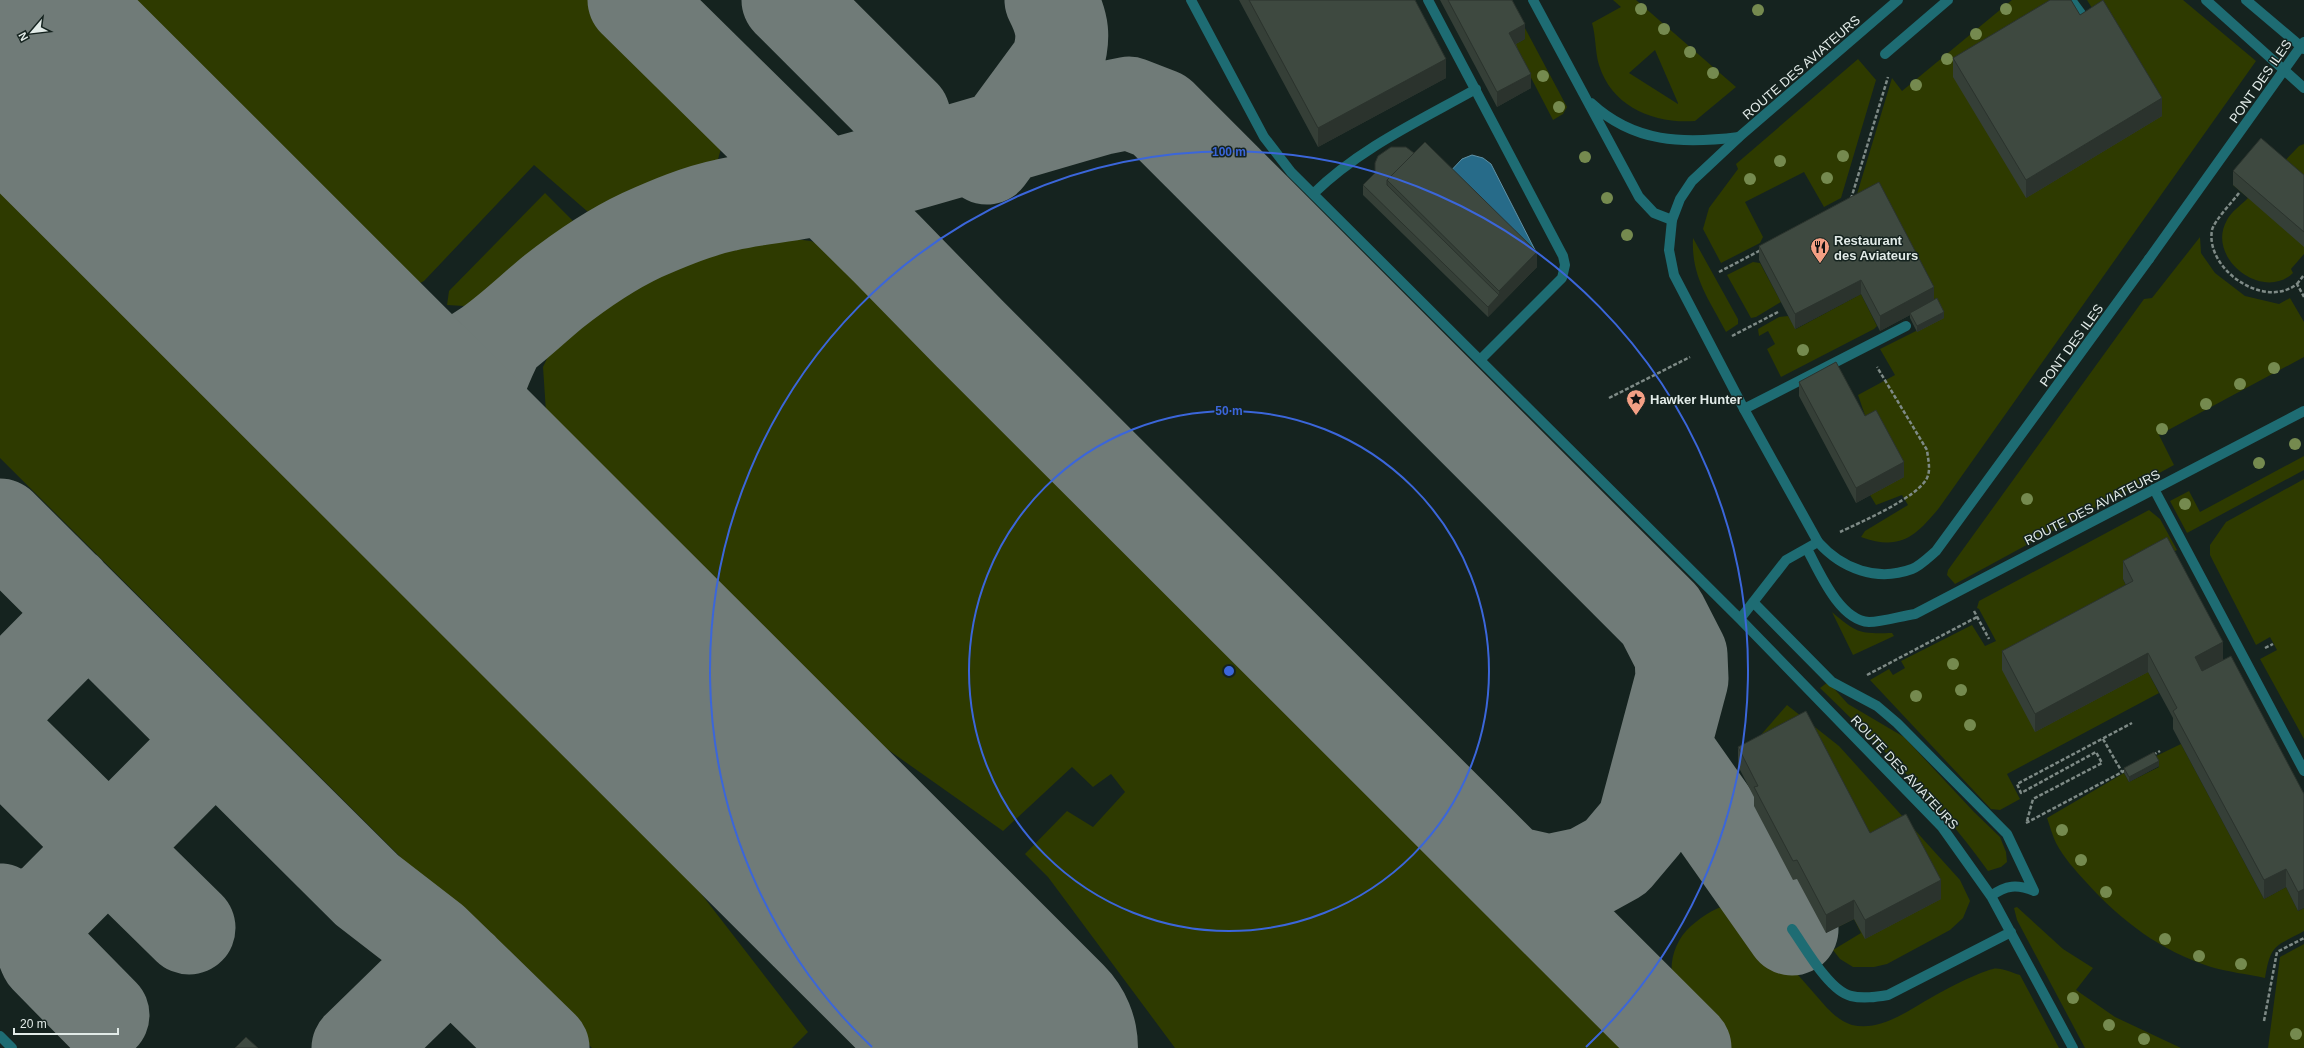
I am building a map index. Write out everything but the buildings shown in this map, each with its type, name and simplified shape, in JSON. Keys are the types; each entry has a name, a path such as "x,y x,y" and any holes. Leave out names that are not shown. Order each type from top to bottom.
{"street":[{"name":"ROUTE DES AVIATEURS","path":"1191,0 1264,137 1291,172 1740,619 1942,827 1992,896 2073,1048"},
{"path":"1428,0 1563,256 1565,265 1562,278 1480,360"},
{"name":"ROUTE DES AVIATEURS","path":"1533,0 1639,197 1654,213 1672,220"},
{"name":"ROUTE DES AVIATEURS","path":"1818,542 1744,409 1674,275 1669,250 1672,220 1680,199 1692,181 1739,137 1898,0"},
{"path":"1885,54 1948,0"},
{"path":"2071,0 2085,19"},
{"path":"2206,0 2304,88"},
{"path":"2246,0 2304,49"},
{"name":"PONT DES ILES","path":"1818,542 1840,562 1861,571 1888,576 1913,569 1936,551 2149,259 2304,42"},
{"path":"1313,194 1345,165 1374,146 1476,89"},
{"name":"ROUTE DES AVIATEURS","path":"1585,98 1601,113 1628,128 1665,140 1704,141 1739,137"},
{"path":"1744,409 1906,326"},
{"name":"ROUTE DES AVIATEURS","path":"1807,549 1831,592 1848,612 1860,620 1870,622 1915,614 2304,411"},
{"path":"2154,489 2304,771"},
{"path":"1740,619 1786,560 1818,542"},
{"path":"1753,602 1832,682 1877,706 1897,723 2007,834 2034,890 2022,886 2010,886 1992,896"},
{"path":"1792,929 1836,988 1850,996 1871,997 1888,995 2011,932"},
{"path":"0,1036 12,1048"}],"path":[{"path":"1850,203 1888,77 1876,63 1885,54"},
{"path":"2239,193 2212,228 2212,246 2228,271 2244,284 2263,292 2281,292 2297,284 2304,275"},
{"path":"1719,272 1768,247"},
{"path":"2297,284 2304,297"},
{"path":"1818,542 1904,499 1927,478 1929,464 1926,450 1865,347"},
{"path":"1974,610 1989,639"},
{"path":"1859,697 1865,676 1977,616"},
{"path":"2026,823 2033,799 2102,763 2096,752 2021,792 2017,784 2132,723"},
{"path":"2103,739 2122,772"},
{"path":"2147,758 2160,751"},
{"path":"2007,834 2128,768"},
{"path":"2264,1021 2277,952 2304,938"}],"green space":[{"path":"119,0 600,0 714,116 724,137 716,167 702,183 603,225 534,165 424,281 408,289"},
{"path":"1510,0 1567,107 1563,114 1553,120 1514,45 1525,39"},
{"path":"1613,0 1636,0 1736,87 1695,121 1680,121 1650,116 1636,110 1624,102 1605,80 1599,65 1592,23 1621,7","holes":["1655,50 1678,103 1629,73"]},
{"path":"2012,0 2058,0 2100,21 2087,0 2183,0 2256,61 1939,508 1922,527 1906,539 1896,542 1875,541 1861,537 1865,531 1908,505 1902,495 1876,505 1870,495 1867,421 1858,395 1895,375 1880,349 1944,317 1854,204 1892,78 1902,91"},
{"path":"1858,59 1876,80 1841,198 1824,207 1804,172 1745,202 1763,237 1760,243 1721,263 1703,229 1709,208 1738,169 1736,164"},
{"path":"2304,144 2304,254 2291,269 2293,273 2281,281 2267,282 2253,279 2240,272 2230,261 2224,248 2222,234 2227,220 2248,198 2233,185 2261,153 2278,168 2299,146"},
{"path":"0,180 685,863 682,869 808,1032 792,1048 592,1048 0,458"},
{"path":"545,193 586,234 495,293 464,306 447,305 449,291"},
{"path":"762,235 811,241 861,265 905,306 1648,1048 1175,1048 1048,877 1025,854 1067,811 1093,827 1125,792 1111,774 1093,787 1072,767 1003,831 829,708 547,427 543,367 567,317 606,286 651,261 704,243"},
{"path":"2200,237 2201,253 2215,273 2245,296 2279,304 2290,298 2304,322 2304,357 2159,435 2174,465 1955,584 1947,575 1948,570 2144,299 2152,298"},
{"path":"1693,238 1738,319 1738,324 1726,332 1702,287 1698,276 1693,252"},
{"path":"1753,262 1760,263 1781,302 1756,317 1751,318 1727,275"},
{"path":"1861,294 1877,326 1874,329 1781,377 1767,349 1775,344 1768,331 1759,336 1758,329 1779,317 1788,316 1796,329"},
{"path":"2304,456 2304,470 2187,533 2170,501 2189,491 2200,512"},
{"path":"2304,479 2304,739 2260,659 2277,650 2270,637 2256,645 2210,555 2210,545 2226,522"},
{"path":"2149,510 2160,519 2177,550 2123,579 2133,600 2148,672 2159,693 2007,774 2020,799 2000,810 1991,809 1870,680 1889,669 1893,675 1905,668 1901,661 1972,625 1985,646 1996,641 1979,609 1977,608 1979,601"},
{"path":"1832,612 1859,631 1872,633 1892,633 1894,636 1853,655"},
{"path":"1828,682 1848,704 1904,737 1974,812 2000,837 2006,852 2007,862 2001,867 1988,871 1950,822 1908,776 1820,688"},
{"path":"1787,705 1839,746 1960,880 1970,901 1963,918 1950,930 1887,964 1874,967 1853,967 1840,959 1833,950 1861,933 1854,919 1826,933 1797,879 1793,880 1754,806 1758,804 1746,752"},
{"path":"2181,744 2264,899 2286,887 2298,911 2304,908 2304,931 2276,947 2272,952 2265,978 2211,967 2175,952 2143,933 2128,922 2099,896 2070,864 2056,843 2052,834 2047,818 2124,773 2129,782 2159,767 2154,757"},
{"path":"1736,904 1827,1008 1838,1018 1848,1024 1863,1026 1885,1022 1905,1013 1963,981 1986,971 1999,969 2020,975 2059,1048 1725,1048 1688,1013 1684,1007 1674,987 1672,965 1678,944 1683,934 1691,926 1717,908"},
{"path":"2017,907 2063,949 2093,968 2076,990 2115,1017 2181,1048 2085,1048 2017,920 2014,908"},
{"path":"2304,944 2304,1048 2268,1048 2280,957"}],"water":[{"path":"1472,155 1483,158 1491,164 1537,254 1530,261 1445,177 1462,159"}],"taxiway":[{"path":"634,0 887,249 970,334 1685,1048"},
{"path":"788,0 904,116"},
{"path":"987,158 1057,63 1060,54 1062,31 1058,16 1051,0"},
{"path":"321,350 349,364 378,372 408,375 439,370 471,357 486,348 553,292 585,268 607,254 642,235 694,214 738,202 826,187 929,159 1099,109 1129,103 1160,115 1661,616 1681,655 1682,679 1643,825 1616,857 1587,873 1549,881 1509,872"},
{"path":"487,516 476,488 471,464 469,445 470,427 472,409 477,391 490,356 499,338"},
{"path":"0,525 367,890 433,941 543,1048"},
{"path":"0,702 61,640 65,634 72,616 71,604 67,591"},
{"path":"0,910 6,913 24,915 48,908 189,766 197,753 199,742 199,736 192,716"},
{"path":"0,739 83,821 89,825 105,830 129,827 124,848 132,872 189,928"},
{"path":"1664,747 1792,929"},
{"path":"879,907 909,938 950,989 968,1027 973,1048"},
{"path":"48,908 42,920 40,932 41,944 46,957 103,1015"},
{"path":"358,1048 436,972 451,968 462,969"}],"runway":[{"path":"0,28 1021,1048"}],"place":[{"name":"Restaurant des Aviateurs","path":"1820,264"},
{"name":"Hawker Hunter","path":"1636,416"}]}
